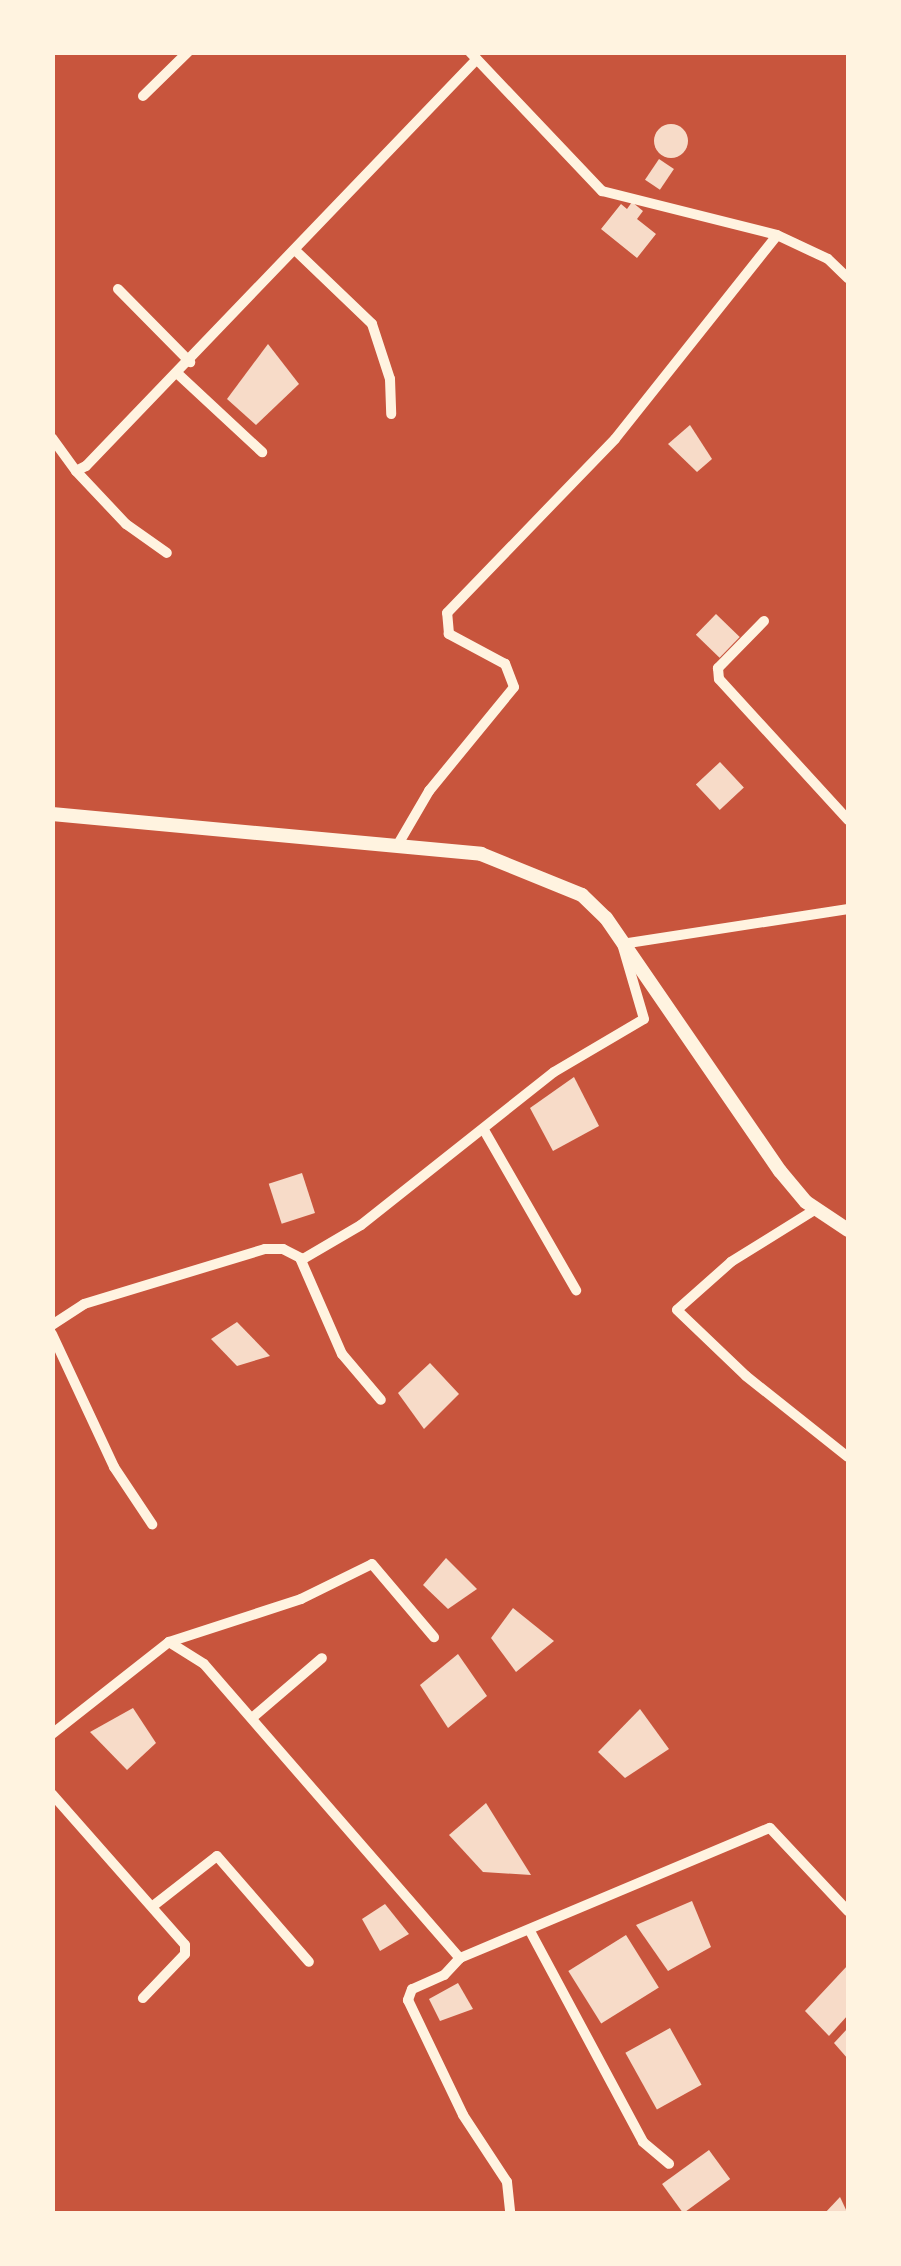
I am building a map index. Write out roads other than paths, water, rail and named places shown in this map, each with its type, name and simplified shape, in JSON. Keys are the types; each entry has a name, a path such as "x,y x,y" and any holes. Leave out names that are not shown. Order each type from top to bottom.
{"main road":[{"path":"52,814 481,854 540,876 590,901 780,1171 816,1208 848,1230"}],"street":[{"path":"143,96 188,52"},
{"path":"76,471 178,374 296,252 474,56 602,191 777,234 828,259 848,278"},
{"path":"397,846 429,791 514,687 505,664 449,634 448,613 614,440 777,234"},
{"path":"296,252 372,324 390,379 391,414"},
{"path":"118,290 190,362"},
{"path":"178,374 262,452"},
{"path":"52,438 76,471 126,524 167,553"},
{"path":"764,621 718,668 719,680 848,820"},
{"path":"52,1325 84,1304 264,1249 300,1258 360,1225 554,1072 644,1019 622,944 848,909"},
{"path":"484,1130 576,1290"},
{"path":"816,1208 731,1262 677,1310 746,1376 848,1457"},
{"path":"300,1258 333,1338 368,1392 381,1400"},
{"path":"52,1334 114,1467 152,1524"},
{"path":"52,1734 169,1642 301,1599 372,1564 434,1637"},
{"path":"169,1642 204,1664 460,1958"},
{"path":"252,1718 322,1658"},
{"path":"52,1794 154,1906 186,1951 143,1998"},
{"path":"510,2213 507,2182 463,2115 408,2000 412,1989 450,1971 460,1958 770,1828 848,1912"},
{"path":"154,1906 217,1856 309,1962"},
{"path":"530,1931 643,2142 669,2164"}]}
